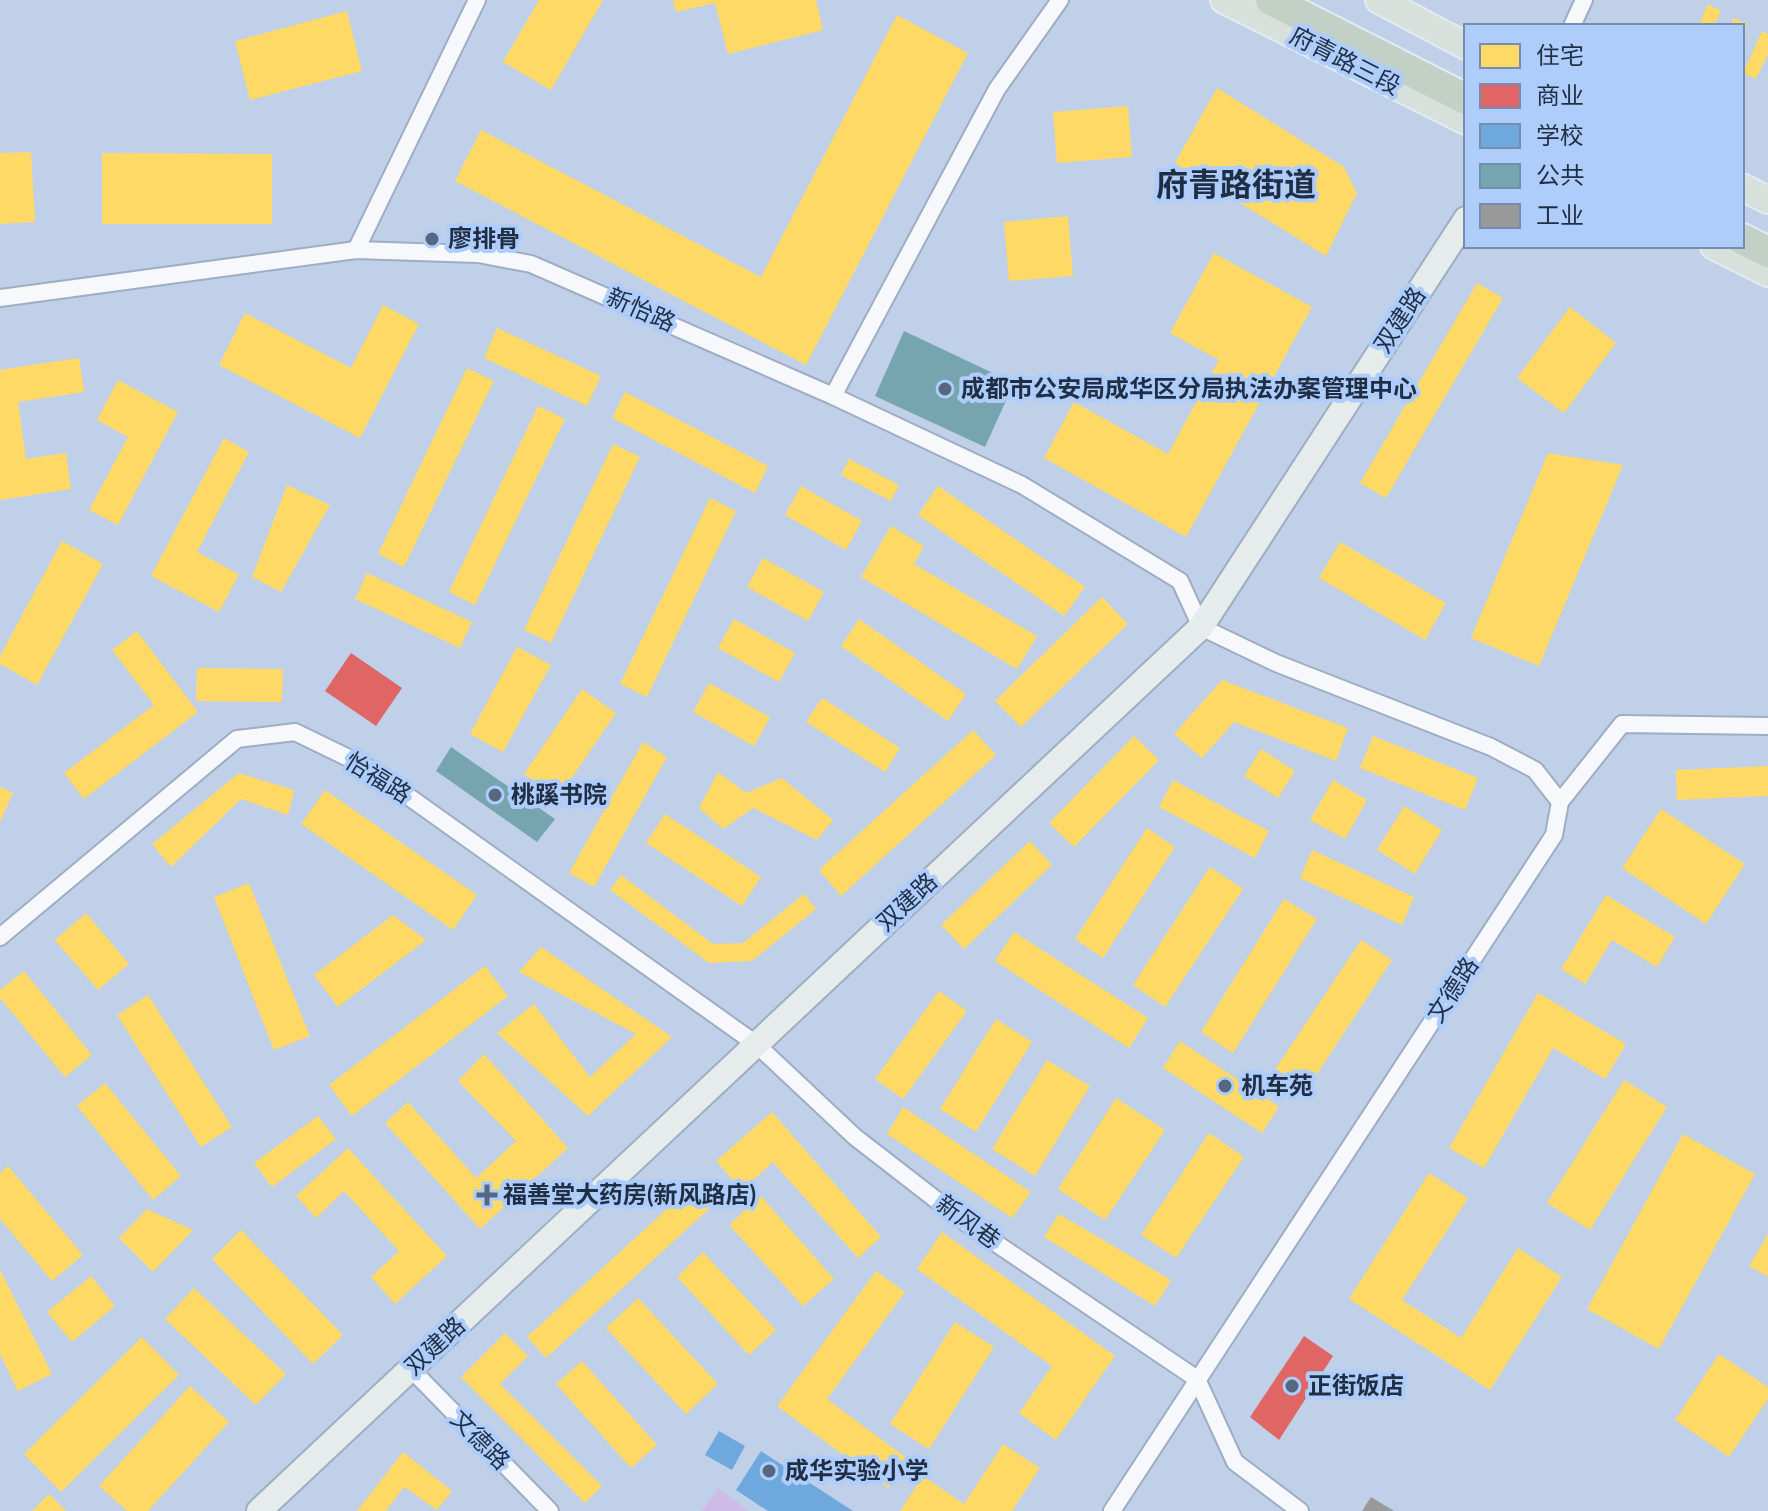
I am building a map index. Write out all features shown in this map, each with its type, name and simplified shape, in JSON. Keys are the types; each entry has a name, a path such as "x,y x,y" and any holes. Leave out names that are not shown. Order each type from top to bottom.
{"highway":[{"path":"1271,0 1464,98"},
{"path":"1309,0 1464,78"},
{"path":"1744,220 1768,232"},
{"path":"1744,240 1768,252"}],"main road":[{"name":"府青路三段","path":"1224,0 1464,120"},
{"path":"1379,0 1464,45"},
{"path":"1744,188 1768,200"},
{"path":"1718,248 1768,273"}],"street":[{"path":"356,250 477,0"},
{"path":"833,396 997,89 1060,0"},
{"path":"1573,24 1584,0"},
{"name":"双建路","path":"259,1511 1201,627 1464,222"},
{"name":"新怡路","path":"0,298 356,250 478,254 531,264 833,396 1022,485 1180,581 1201,627"},
{"path":"1201,627 1276,663 1491,747 1535,770 1560,802 1622,724 1768,726"},
{"name":"怡福路","path":"0,937 237,739 295,732 367,767 756,1044"},
{"name":"文德路","path":"1112,1511 1554,835 1560,802"},
{"name":"新风巷","path":"756,1044 855,1137 966,1223 1197,1379"},
{"name":"文德路","path":"411,1369 550,1511"},
{"path":"1197,1379 1235,1462 1300,1511"}],"shaded area":[{"path":"718,1488 749,1511 702,1511"}],"building: 住宅":[{"path":"539,0 603,0 551,90 503,62"},
{"path":"673,0 816,0 823,30 728,54 715,3 676,12"},
{"path":"1708,4 1721,11 1715,24 1699,24"},
{"path":"347,11 362,71 250,100 235,41"},
{"path":"897,15 968,53 806,365 455,181 481,130 761,277"},
{"path":"1734,18 1747,24 1744,31 1744,24 1731,24"},
{"path":"1762,31 1768,34 1768,54 1756,79 1744,71"},
{"path":"1217,88 1344,167 1357,193 1326,256 1175,163"},
{"path":"1128,106 1132,157 1057,163 1053,112"},
{"path":"31,152 35,222 0,224 0,153"},
{"path":"102,153 272,154 272,224 102,224"},
{"path":"1068,216 1073,276 1009,281 1004,222"},
{"path":"1214,253 1312,307 1186,537 1044,458 1074,402 1168,454 1219,360 1170,333"},
{"path":"1477,283 1503,298 1386,498 1360,483"},
{"path":"383,305 419,324 360,438 219,365 245,313 351,368"},
{"path":"1570,307 1616,343 1564,413 1517,378"},
{"path":"497,328 601,376 587,406 484,358"},
{"path":"79,358 84,392 18,402 26,459 66,453 71,489 0,500 0,370"},
{"path":"467,368 494,381 404,567 378,554"},
{"path":"118,380 178,412 118,525 89,510 128,437 97,420"},
{"path":"625,392 768,466 755,493 612,418"},
{"path":"538,406 565,419 475,605 449,592"},
{"path":"224,438 249,452 197,552 239,574 219,612 151,576"},
{"path":"613,444 640,457 551,643 524,630"},
{"path":"1548,453 1623,465 1539,666 1471,638"},
{"path":"849,459 899,485 891,501 841,475"},
{"path":"287,485 330,505 281,592 252,577"},
{"path":"801,486 862,521 846,550 785,515"},
{"path":"938,486 1085,587 1064,616 918,515"},
{"path":"710,498 736,511 647,697 620,684"},
{"path":"891,526 924,546 914,564 1037,636 1017,669 861,577"},
{"path":"62,541 103,564 37,685 0,664 0,656"},
{"path":"1340,542 1446,603 1425,640 1319,578"},
{"path":"763,558 824,592 808,621 747,587"},
{"path":"367,573 472,622 460,648 355,599"},
{"path":"1102,597 1128,624 1021,727 995,701"},
{"path":"734,619 795,653 779,682 718,648"},
{"path":"859,619 966,694 948,721 841,646"},
{"path":"137,631 198,712 84,799 64,773 154,705 112,650"},
{"path":"517,647 551,665 503,752 470,734"},
{"path":"197,668 283,669 282,702 196,701"},
{"path":"1222,680 1348,728 1336,761 1234,722 1202,758 1174,734"},
{"path":"709,683 770,717 754,746 693,712"},
{"path":"582,689 616,713 558,798 524,774"},
{"path":"822,698 900,748 885,772 806,722"},
{"path":"973,730 996,755 841,896 819,870"},
{"path":"1134,736 1159,760 1074,847 1049,823"},
{"path":"1373,736 1478,778 1465,810 1360,768"},
{"path":"643,742 667,757 594,887 569,873"},
{"path":"1261,749 1295,771 1278,798 1244,776"},
{"path":"1768,766 1768,796 1677,800 1676,770"},
{"path":"718,772 746,793 782,778 833,820 817,840 753,808 723,829 699,808"},
{"path":"239,773 294,790 288,815 241,799 171,867 152,844"},
{"path":"1173,780 1269,831 1255,858 1159,807"},
{"path":"1333,780 1367,800 1345,839 1310,820"},
{"path":"0,787 13,793 0,822"},
{"path":"325,790 477,895 453,930 301,824"},
{"path":"1404,806 1442,830 1415,874 1377,850"},
{"path":"1661,809 1745,864 1706,924 1622,868"},
{"path":"665,814 761,877 742,906 646,843"},
{"path":"1147,828 1175,847 1103,958 1075,939"},
{"path":"1030,841 1052,865 964,949 941,925"},
{"path":"1312,850 1414,897 1402,925 1300,878"},
{"path":"1210,867 1243,889 1165,1007 1133,985"},
{"path":"621,875 713,944 743,943 804,894 816,909 752,961 709,963 610,890"},
{"path":"249,883 310,1036 274,1050 214,897"},
{"path":"1606,895 1675,937 1657,967 1612,940 1585,984 1561,969"},
{"path":"1284,899 1317,919 1233,1053 1201,1032"},
{"path":"86,913 129,964 98,990 55,940"},
{"path":"393,915 426,940 338,1007 314,975"},
{"path":"1014,932 1148,1018 1129,1048 995,961"},
{"path":"1361,940 1392,960 1303,1095 1272,1074"},
{"path":"541,947 672,1037 588,1116 497,1033 534,1004 590,1077 636,1034 519,972"},
{"path":"485,966 508,996 352,1116 329,1085"},
{"path":"24,971 92,1055 65,1077 0,998 0,990"},
{"path":"939,991 967,1011 903,1099 875,1079"},
{"path":"1538,993 1626,1044 1605,1079 1553,1048 1484,1168 1449,1148"},
{"path":"148,995 232,1127 201,1147 117,1015"},
{"path":"996,1019 1032,1042 976,1132 940,1109"},
{"path":"1180,1041 1279,1107 1262,1133 1163,1068"},
{"path":"484,1054 568,1148 480,1229 385,1123 408,1102 476,1178 516,1141 458,1081"},
{"path":"1047,1060 1090,1086 1035,1176 992,1149"},
{"path":"1624,1080 1667,1107 1590,1230 1547,1203"},
{"path":"105,1083 181,1176 153,1200 77,1106"},
{"path":"1116,1098 1165,1130 1105,1220 1058,1189"},
{"path":"903,1107 1031,1192 1012,1218 887,1134"},
{"path":"772,1112 881,1237 858,1258 773,1162 742,1190 716,1161"},
{"path":"318,1116 336,1139 272,1187 254,1163"},
{"path":"1209,1133 1244,1157 1176,1258 1141,1235"},
{"path":"1683,1134 1755,1174 1659,1349 1587,1309"},
{"path":"348,1148 447,1256 395,1304 371,1277 399,1251 344,1191 316,1218 296,1196"},
{"path":"8,1166 83,1255 52,1281 0,1219 0,1173"},
{"path":"1429,1173 1468,1198 1402,1300 1461,1338 1518,1248 1562,1277 1490,1390 1349,1299"},
{"path":"691,1187 710,1208 546,1358 527,1337"},
{"path":"761,1196 834,1279 803,1306 729,1225"},
{"path":"147,1209 193,1230 153,1272 119,1238"},
{"path":"1059,1214 1171,1280 1155,1306 1044,1237"},
{"path":"241,1230 343,1335 313,1364 212,1259"},
{"path":"942,1232 1115,1356 1056,1440 1019,1413 1052,1366 917,1269"},
{"path":"1768,1234 1768,1277 1749,1266"},
{"path":"703,1252 776,1330 749,1355 677,1277"},
{"path":"0,1270 52,1374 18,1391 0,1354"},
{"path":"876,1271 905,1292 827,1399 909,1460 888,1488 777,1406"},
{"path":"91,1276 115,1306 72,1342 47,1312"},
{"path":"194,1288 286,1374 256,1405 165,1319"},
{"path":"638,1298 718,1384 686,1414 606,1328"},
{"path":"955,1322 994,1347 929,1449 890,1424"},
{"path":"505,1333 528,1356 500,1384 602,1486 585,1503 461,1377"},
{"path":"142,1337 179,1375 61,1492 24,1454"},
{"path":"1719,1354 1768,1387 1768,1399 1729,1457 1675,1420"},
{"path":"582,1361 657,1445 631,1468 556,1384"},
{"path":"190,1386 229,1422 148,1511 127,1511 99,1486"},
{"path":"1003,1444 1040,1468 1012,1511 900,1511 923,1476 964,1504"},
{"path":"403,1452 452,1491 437,1510 404,1487 386,1511 357,1511"},
{"path":"49,1494 66,1511 32,1511"}],"building: 商业":[{"path":"351,653 402,688 376,726 325,691"},
{"name":"正街饭店","path":"1304,1336 1333,1356 1279,1440 1250,1417"}],"building: 学校":[{"path":"719,1431 745,1446 732,1470 705,1455"},
{"name":"成华实验小学","path":"761,1451 853,1511 768,1511 736,1490"}],"building: 公共":[{"name":"成都市公安局成华区分局执法办案管理中心","path":"904,331 1014,383 985,447 875,396"},
{"name":"桃蹊书院","path":"451,747 555,819 537,842 436,771"}],"building: 工业":[{"path":"1371,1497 1394,1511 1362,1511"}],"place":[{"name":"廖排骨","path":"432,239"},
{"name":"成都市公安局成华区分局执法办案管理中心","path":"945,389"},
{"name":"桃蹊书院","path":"495,795"},
{"name":"机车苑","path":"1225,1086"},
{"name":"福善堂大药房(新风路店)","path":"487,1195"},
{"name":"正街饭店","path":"1292,1386"},
{"name":"成华实验小学","path":"769,1471"}],"district":[{"name":"府青路街道","path":"1236,185"}]}
